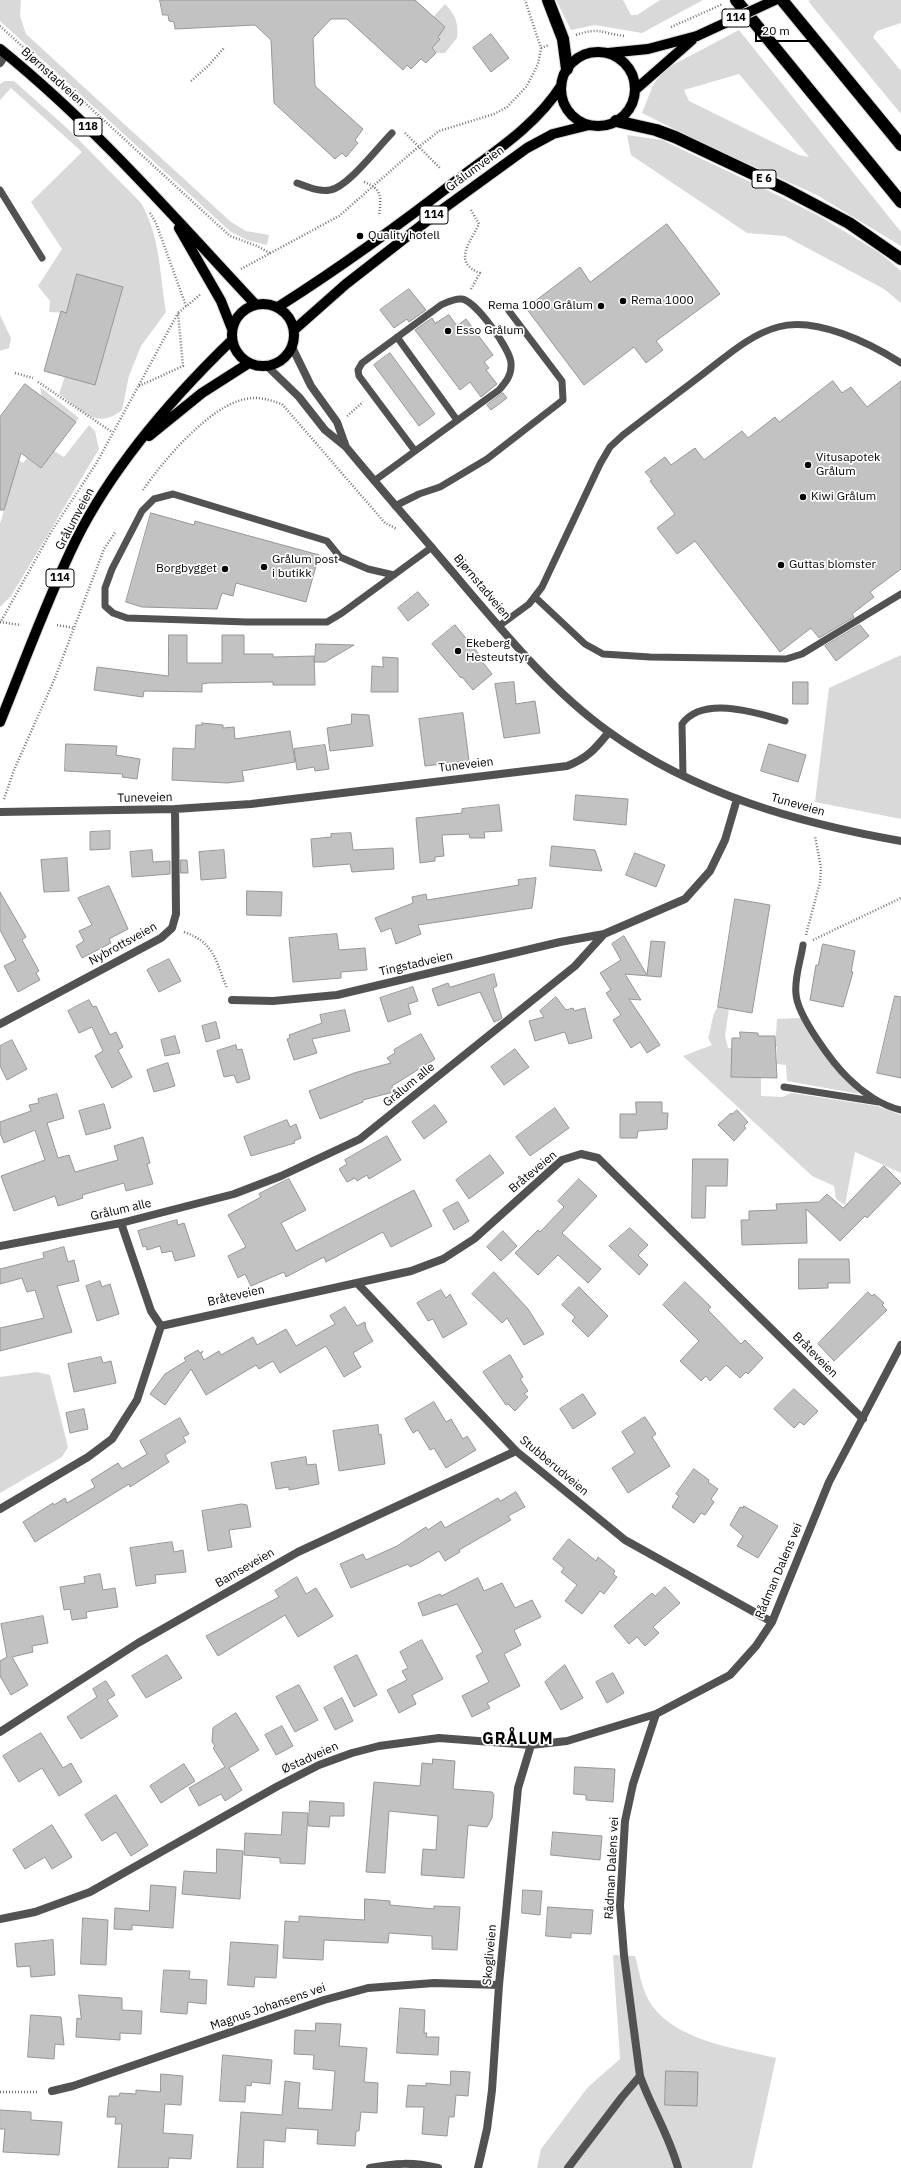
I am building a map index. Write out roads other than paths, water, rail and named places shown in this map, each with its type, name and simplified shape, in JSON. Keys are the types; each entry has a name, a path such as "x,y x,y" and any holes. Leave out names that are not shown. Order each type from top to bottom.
{"highway":[{"path":"548,0 563,39 567,69"},
{"path":"736,0 901,202"},
{"path":"782,0 901,145"},
{"name":"E 6","path":"616,121 656,130 675,137 785,189 849,223 901,258"}],"main road":[{"name":"114","path":"697,36 671,57 635,90 630,108 616,121 598,126 589,125 579,122 564,106 561,86 567,69 574,61 583,56 664,46 697,36 775,0"},
{"name":"Bjørnstadveien","path":"3,51 58,97 135,174 255,304"},
{"path":"604,53 614,56 629,70 633,79 635,90"},
{"name":"Grålumveien","path":"278,307 337,268 518,134 544,110 561,86"},
{"name":"Grålumveien","path":"294,330 346,284 436,214 527,148 553,134 589,125"},
{"name":"Bjørnstadveien","path":"170,213 221,301 232,329"},
{"path":"267,303 278,307 289,317 294,330 292,347 286,356 277,363 267,366 249,363 238,353 232,340 232,329 236,317 244,309 255,304 267,303"},
{"name":"Grålumveien","path":"0,722 76,540 101,496 165,409 186,385 232,340"},
{"name":"Grålumveien","path":"138,445 202,393 249,363"}],"street":[{"path":"0,63 3,51"},
{"name":"Bjørnstadveien","path":"292,347 311,386 337,422 346,448"},
{"name":"Bjørnstadveien","path":"267,366 299,397 325,430 346,448 518,649 577,707 609,732"},
{"name":"Tuneveien","path":"0,812 175,809 251,804 567,766 584,759 596,748 609,732 637,751 684,776 737,800 849,832 901,841"},
{"name":"Grålum alle","path":"0,1246 121,1223 234,1194 281,1176 360,1139 575,966 604,934 685,899 710,870 725,840 737,800"},
{"name":"Nybrottsveien","path":"0,1024 161,938 172,928 176,914 175,809"},
{"name":"Tingstadveien","path":"232,1000 273,1001 337,995 560,942 604,934"},
{"name":"Bråteveien","path":"161,1326 272,1300 358,1284 411,1271 443,1259 474,1239 562,1160 580,1154 598,1158 863,1419"},
{"path":"0,1509 88,1457 112,1439 137,1400 161,1326 152,1311 121,1223"},
{"name":"Stubberudveien","path":"358,1284 516,1451 625,1540 772,1622"},
{"name":"Rådman Dalens vei","path":"678,2168 672,2148 640,2076 624,1956 620,1906 625,1820 633,1784 656,1714 730,1675 756,1646 772,1622 829,1482 901,1345"},
{"name":"Bamseveien","path":"0,1732 138,1643 298,1552 516,1451"},
{"name":"Østadveien","path":"0,1919 35,1912 90,1892 278,1786 319,1765 352,1753 379,1746 439,1738 531,1745 567,1741 656,1714"},
{"name":"Skogliveien","path":"478,2168 487,2129 492,2090 499,1985 518,1788 531,1745"},
{"name":"Magnus Johansens vei","path":"52,2091 73,2086 324,2000 368,1988 434,1983 499,1985"},
{"path":"568,2168 622,2097 640,2076"},
{"path":"370,2168 394,2163 423,2164 438,2168"}],"lane":[{"path":"297,183 314,189 332,190 343,184 392,133"},
{"path":"0,190 42,258"},
{"path":"374,481 499,390 507,381 511,371 511,362 502,341 472,304 463,299 453,299 442,305 362,363 358,370 359,376 372,395 415,451"},
{"path":"395,506 419,494 440,487 487,459 563,400 562,381 509,311"},
{"path":"499,626 529,604 535,597 558,556 585,494 610,447 623,435 750,338 779,326 810,326 843,333 882,351 901,362"},
{"path":"397,337 457,420"},
{"path":"394,575 368,569 340,557 327,541 173,494 154,499 142,511 112,569 104,588 105,606 113,613 127,618 254,622 327,622 342,613 394,575 432,547"},
{"path":"535,597 585,644 603,654 650,658 786,659 802,654 901,594"},
{"path":"684,776 682,724 687,717 695,713 727,708 747,710 785,721"},
{"path":"803,945 796,993 801,1012 819,1041 848,1078 863,1091 882,1103"},
{"path":"784,1087 882,1103 901,1110"}],"place":[{"name":"Quality hotell","path":"360,236"},
{"name":"Rema 1000","path":"623,301"},
{"name":"Rema 1000 Grålum","path":"601,306"},
{"name":"Esso Grålum","path":"448,331"},
{"name":"Vitusapotek Grålum","path":"808,465"},
{"name":"Kiwi Grålum","path":"803,497"},
{"name":"Guttas blomster","path":"781,565"},
{"name":"Grålum post i butikk","path":"264,567"},
{"name":"Borgbygget","path":"225,569"},
{"name":"Ekeberg Hesteutstyr","path":"458,651"}],"district":[{"name":"GRÅLUM","path":"518,1739"}]}
